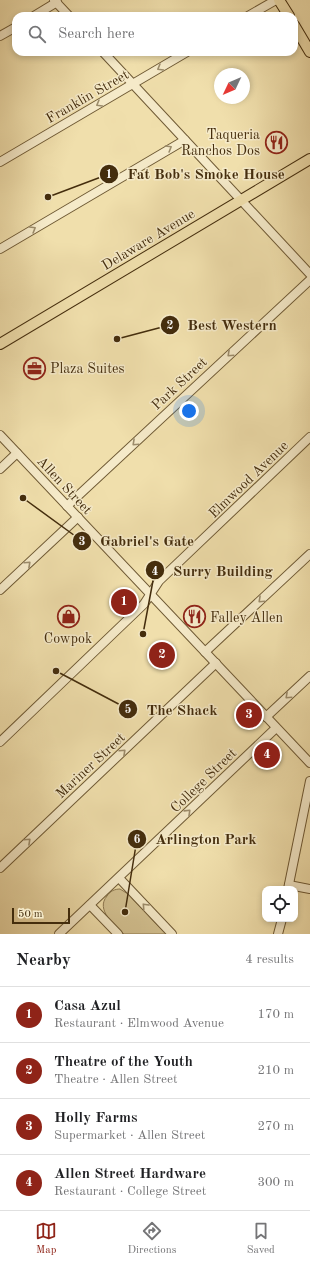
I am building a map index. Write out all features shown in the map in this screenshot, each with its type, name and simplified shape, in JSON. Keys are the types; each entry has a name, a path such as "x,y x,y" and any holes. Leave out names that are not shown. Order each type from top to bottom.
{"main road":[{"path":"279,0 286,12"},
{"path":"298,32 310,52"},
{"name":"Delaware Avenue","path":"0,344 310,159"}],"street":[{"path":"255,12 276,0"},
{"path":"40,12 56,1 66,12"},
{"path":"0,36 12,29"},
{"path":"107,56 310,274"},
{"name":"Franklin Street","path":"0,162 180,56"},
{"path":"0,249 185,140"},
{"name":"Park Street","path":"67,506 310,280"},
{"name":"Allen Street","path":"0,435 310,764"},
{"name":"Elmwood Avenue","path":"0,742 144,604 159,581 310,437"},
{"path":"0,469 17,453"},
{"path":"0,590 78,517"},
{"path":"205,652 310,554"},
{"name":"Mariner Street","path":"0,868 216,663"},
{"path":"266,717 310,676"},
{"name":"College Street","path":"59,934 276,728"},
{"path":"288,886 310,781"},
{"path":"119,878 172,934"},
{"path":"298,888 310,889"},
{"path":"90,905 118,934"},
{"path":"278,934 281,922"}],"shaded area":[{"path":"120,889 128,894 166,934 124,934 108,917 103,907 104,901 108,894 114,890"}],"place":[{"name":"Taqueria Ranchos Dos","path":"276,142"},
{"name":"Fat Bob's Smoke House","path":"48,197"},
{"name":"Best Western","path":"117,339"},
{"name":"Plaza Suites","path":"35,368"},
{"name":"Gabriel's Gate","path":"23,498"},
{"name":"Casa Azul","path":"124,602"},
{"name":"Cowpok","path":"68,616"},
{"name":"Falley Allen","path":"195,617"},
{"name":"Surry Building","path":"143,634"},
{"name":"Theatre of the Youth","path":"162,655"},
{"name":"The Shack","path":"56,671"},
{"name":"Holly Farms","path":"249,715"},
{"name":"Allen Street Hardware","path":"267,755"},
{"name":"Arlington Park","path":"125,912"}]}
